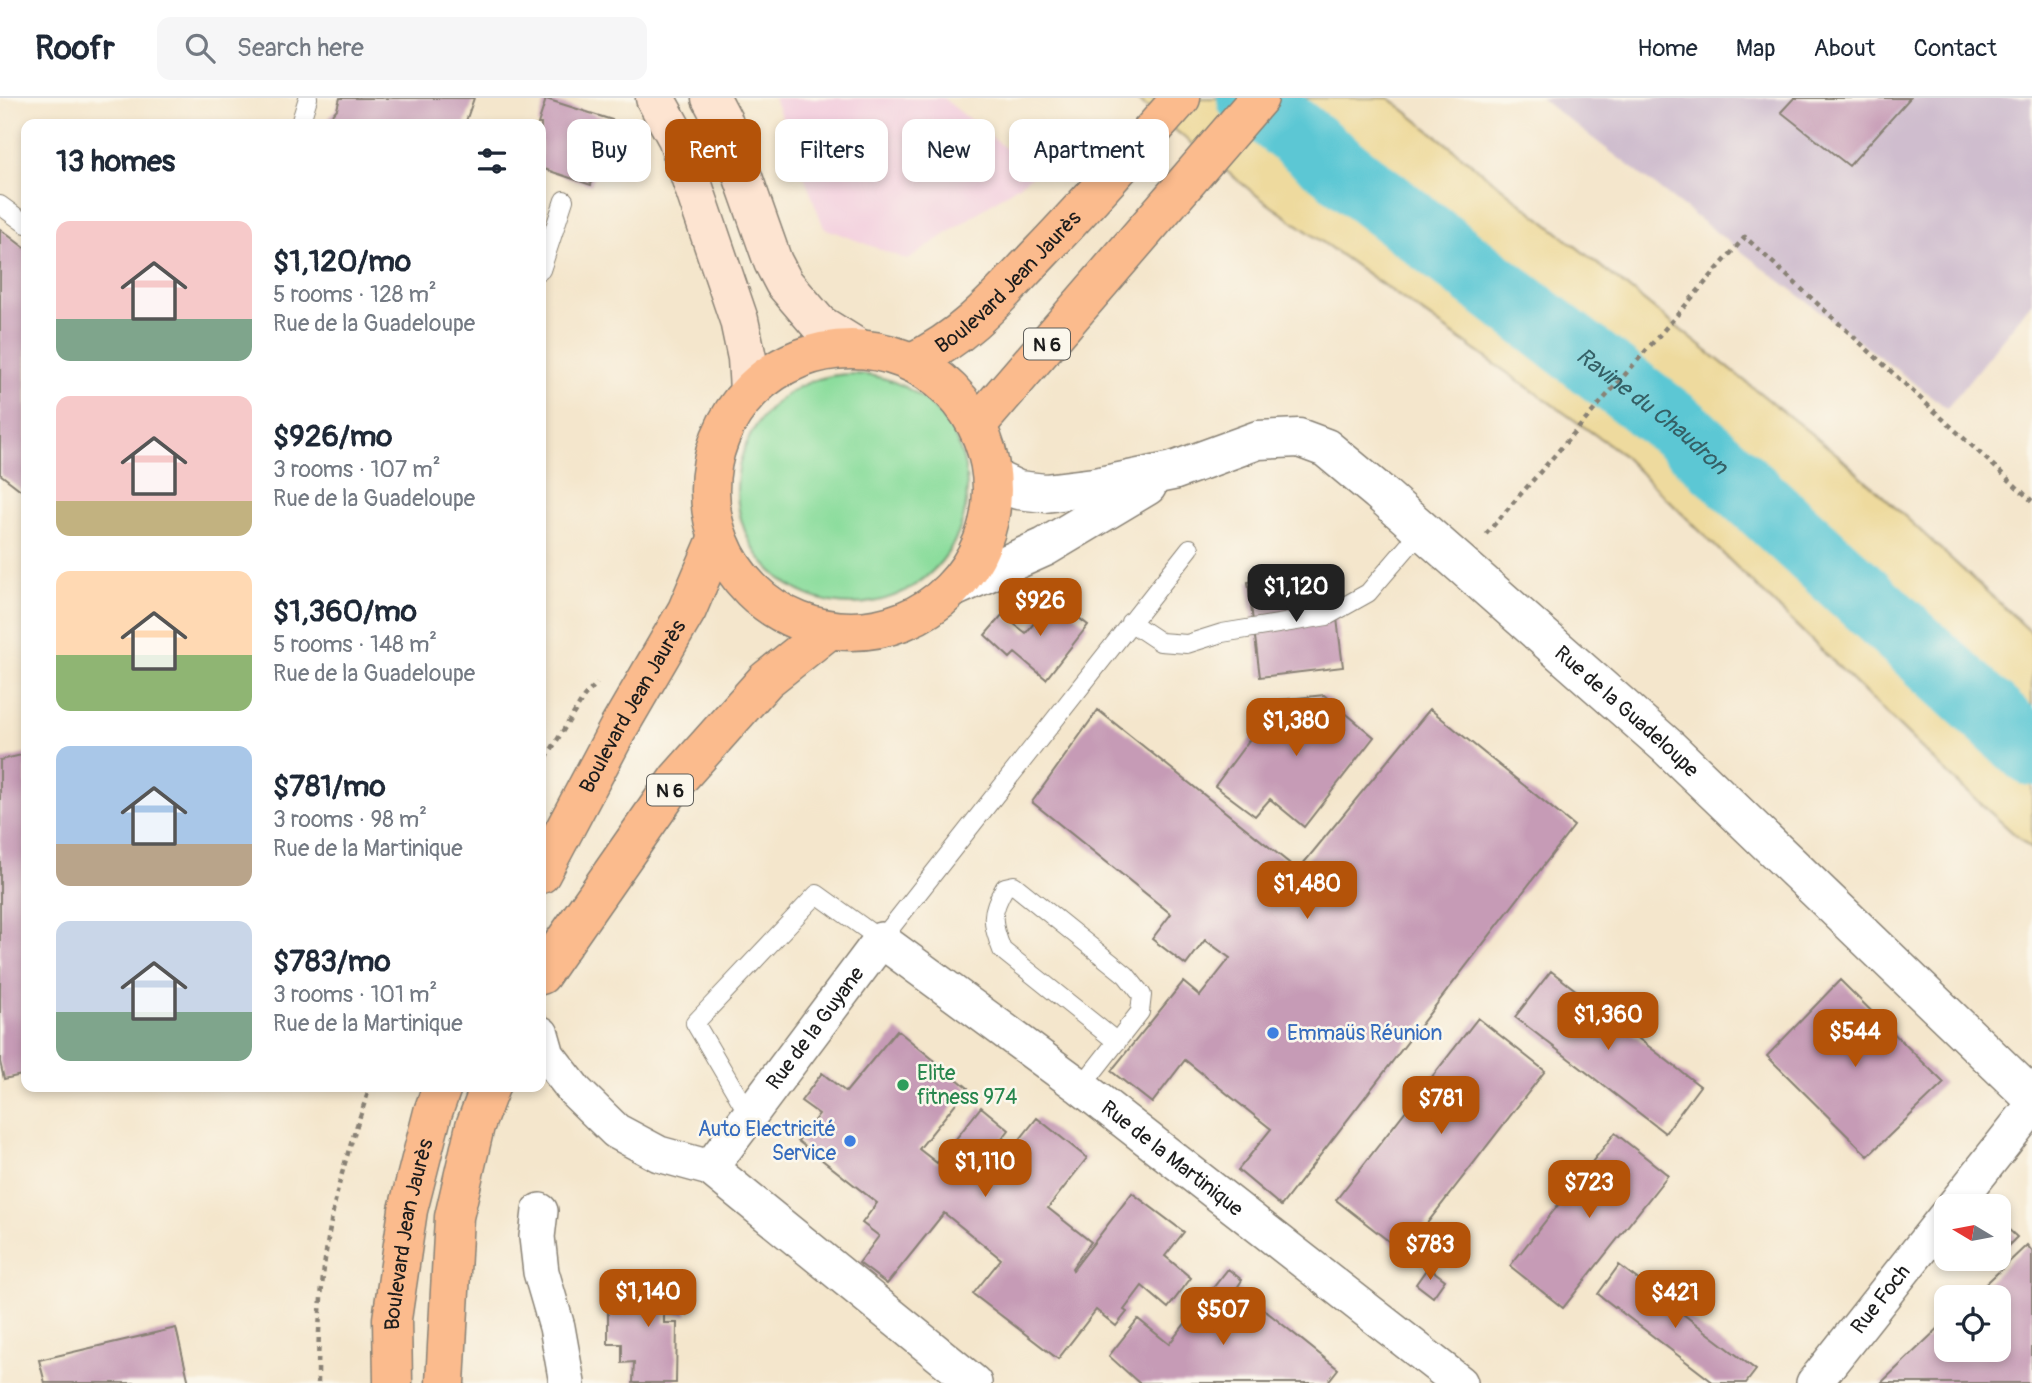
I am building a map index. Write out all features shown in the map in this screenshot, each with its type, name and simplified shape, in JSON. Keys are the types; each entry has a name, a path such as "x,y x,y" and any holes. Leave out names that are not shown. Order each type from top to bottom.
{"main road":[{"path":"655,98 677,138 739,320 747,358 749,391"},
{"path":"711,98 723,121 773,262 784,283 819,324 856,348"},
{"name":"Boulevard Jean Jaurès","path":"912,362 939,348 974,323 1181,98"},
{"name":"N 6","path":"977,425 1259,98"},
{"path":"856,348 885,351 912,362 950,388 977,425 987,451 992,478 989,518 976,556 953,588 927,610 896,625 863,632 829,630 781,614 742,582 718,537 710,499 713,460 726,423 749,391 780,366 817,352 856,348"},
{"name":"Boulevard Jean Jaurès","path":"546,865 619,727 687,610 718,537"},
{"name":"N 6","path":"546,968 677,780 766,680 829,630"},
{"name":"Boulevard Jean Jaurès","path":"393,1383 392,1319 408,1210 440,1092"},
{"name":"Boulevard Jean Jaurès","path":"444,1383 454,1217 475,1126 488,1092"}],"street":[{"name":"Rue de la Guadeloupe","path":"992,478 1018,490 1045,493 1094,487 1173,471 1258,440 1299,438 1314,442 1334,454 1667,746 2032,1097"},
{"name":"Rue de la Guadeloupe","path":"953,588 1045,547 1173,471"},
{"name":"Rue de la Martinique","path":"881,940 1081,1087 1460,1383"},
{"name":"Rue de la Guyane","path":"710,1168 881,940"},
{"path":"546,1052 575,1091 616,1131 659,1154 710,1168 974,1383"},
{"path":"1963,1194 2032,1107"},
{"path":"540,1211 537,1237 541,1272 557,1327 566,1383"},
{"name":"Rue Foch","path":"1814,1383 1934,1231"}],"lane":[{"path":"302,119 308,98"},
{"path":"546,255 565,200"},
{"path":"0,205 21,220"},
{"path":"1129,622 1160,642 1187,644 1222,633 1326,616 1368,593 1422,530"},
{"name":"Rue de la Guyane","path":"881,940 1190,548"},
{"path":"1081,1087 1140,1012 1142,995 1126,975 1014,885 1005,887 994,905 993,928 1002,950 1116,1042"},
{"path":"749,1115 695,1023 817,894 881,940"}],"path":[{"path":"1460,564 1745,237 2032,501"},
{"path":"318,1383 318,1331 331,1222 348,1152 368,1092"}],"shaded area":[{"path":"774,98 943,98 969,119 902,119 902,182 995,182 995,140 1009,151 1009,182 1023,182 908,260 824,228 806,182 888,182 888,119 782,119"},
{"path":"1540,98 2032,98 2032,302 1947,408"}],"green space":[{"path":"852,374 874,376 896,383 925,400 941,416 962,456 967,489 965,511 958,533 941,562 925,578 885,599 852,604 830,602 808,595 779,578 763,562 742,522 737,489 739,467 746,445 763,416 779,400 819,379"}],"sand":[{"path":"1135,98 1389,98 1838,455 2032,633 2032,850 1949,775 1618,451 1260,198 1169,125 1169,119 1161,119"}],"building":[{"path":"340,98 474,98 467,119 328,119 337,109"},
{"path":"1794,98 1910,98 1849,166 1781,112"},
{"path":"546,99 609,119 567,119 567,177 546,170 546,119 540,119"},
{"path":"0,229 21,245 21,490 0,474"},
{"path":"1331,570 1343,667 1260,677 1248,582"},
{"path":"1054,599 1088,625 1046,679 1015,653 1010,658 985,635 1002,615 1026,633"},
{"path":"1324,695 1374,737 1304,827 1270,799 1255,816 1215,786 1279,700"},
{"path":"1430,709 1574,826 1281,1206 1238,1170 1271,1129 1185,1060 1152,1103 1111,1071 1183,982 1200,996 1230,958 1205,940 1186,965 1152,939 1171,914 1032,802 1098,710 1298,870"},
{"path":"21,755 21,1075 4,1079 0,1062 0,760"},
{"path":"1551,971 1700,1086 1665,1133 1515,1017"},
{"path":"1840,980 1944,1083 1868,1156 1767,1056"},
{"path":"1478,1018 1545,1071 1404,1253 1336,1200"},
{"path":"897,1030 968,1088 919,1149 937,1163 981,1107 1009,1130 974,1175 985,1183 1037,1118 1087,1158 1048,1208 1091,1242 1073,1270 1132,1193 1184,1232 1165,1256 1191,1278 1168,1308 1142,1286 1116,1326 1096,1310 1058,1359 973,1294 1001,1259 944,1213 887,1284 859,1263 879,1236 862,1223 877,1203 798,1141 819,1114 801,1101 822,1073 846,1092"},
{"path":"1615,1133 1668,1175 1563,1308 1510,1266"},
{"path":"2011,1232 2017,1237 2011,1243"},
{"path":"2027,1245 2032,1251 2032,1383 1881,1383 1934,1332 1934,1362 2011,1362 2011,1285 1985,1285 2000,1271 2011,1271 2011,1260"},
{"path":"1619,1265 1756,1370 1746,1383 1714,1383 1598,1294"},
{"path":"1428,1267 1445,1280 1433,1297 1416,1284"},
{"path":"1228,1269 1242,1280 1237,1288 1338,1369 1327,1383 1139,1383 1109,1356 1138,1319 1169,1344"},
{"path":"621,1283 687,1285 687,1315 664,1314 664,1323 677,1323 676,1383 633,1383 634,1362 622,1363 622,1344 608,1344 608,1304 620,1304"},
{"path":"176,1328 189,1383 45,1383 39,1360"}],"waterway":[{"name":"Ravine du Chaudron","path":"1251,98 1681,430 2032,752"}],"place":[{"name":"Emmaüs Réunion","path":"1273,1033"},
{"name":"Elite fitness 974","path":"903,1085"},
{"name":"Auto Electricité Service","path":"850,1141"}]}
